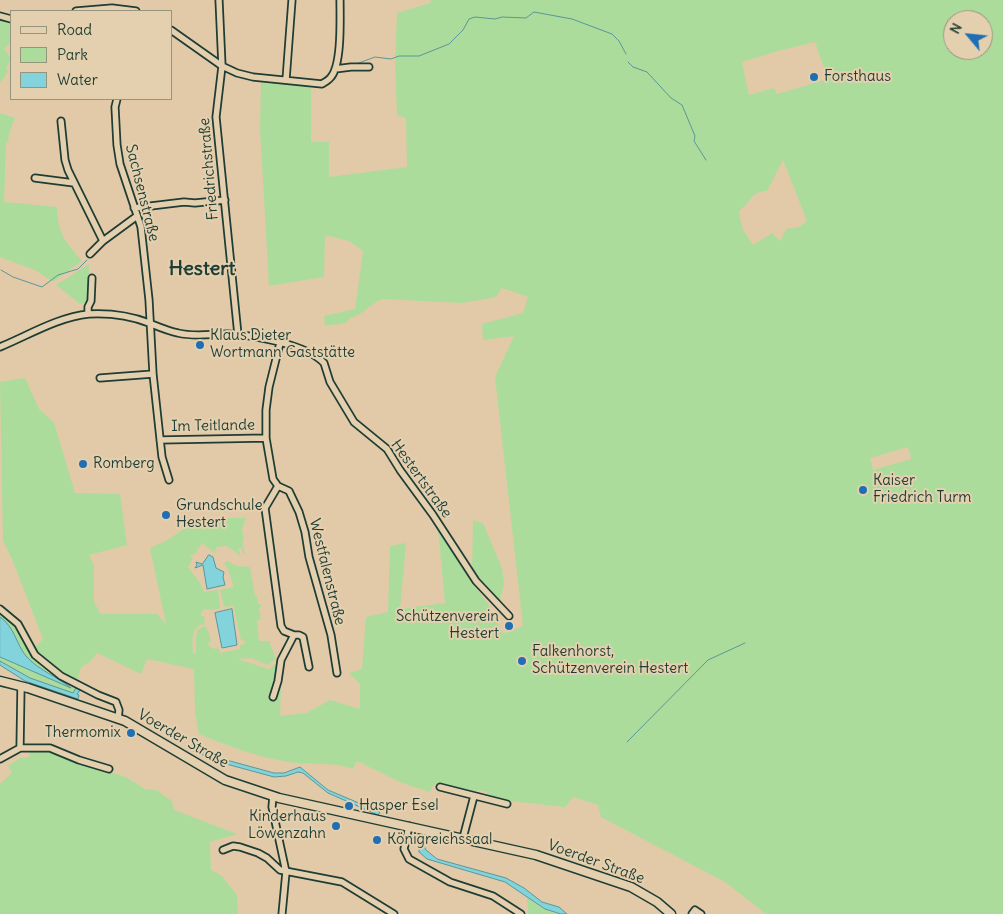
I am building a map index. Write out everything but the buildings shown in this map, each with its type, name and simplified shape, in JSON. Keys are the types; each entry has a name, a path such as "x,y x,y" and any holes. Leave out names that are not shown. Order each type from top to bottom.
{"main road":[{"name":"Voerder Straße","path":"0,681 118,712 142,730 213,774 238,785 273,796 536,855 631,887 648,896 671,914"}],"street":[{"name":"Friedrichstraße","path":"219,0 222,66 216,117 238,336"},
{"path":"286,80 292,0"},
{"path":"172,31 222,66 237,73 253,77 322,84 330,79 335,69 339,48 340,0"},
{"path":"88,10 112,8 128,10"},
{"path":"335,69 369,67"},
{"name":"Sachsenstraße","path":"117,100 115,107 120,164 141,227 160,440 162,457 170,480"},
{"path":"61,121 65,160 103,241"},
{"path":"35,178 74,182"},
{"path":"134,208 184,202 195,203 225,200"},
{"path":"90,254 103,241 138,216"},
{"path":"88,314 91,301 92,278"},
{"name":"Hestertstraße","path":"0,347 61,321 88,314 114,315 150,324 178,334 238,336 280,343 306,350 324,363 330,382 354,422 387,450 433,515 476,581 509,616"},
{"name":"Westfalenstraße","path":"280,343 269,388 266,410 266,438 273,480 278,486 289,491 299,512 305,532 309,558 331,635 337,673"},
{"path":"100,378 153,374"},
{"name":"Im Teitlande","path":"160,440 266,438"},
{"path":"278,486 265,508 281,626 284,631 303,637 309,667"},
{"path":"0,609 18,624 35,655 61,676 116,702 118,712"},
{"path":"273,698 281,660 294,635"},
{"path":"20,748 22,686"},
{"path":"0,760 20,748 50,748 79,760 109,769"},
{"path":"440,787 507,804"},
{"path":"273,796 272,807 286,872 282,914"},
{"path":"463,838 474,796"},
{"path":"409,826 404,849 409,859 450,882 493,896 521,914"},
{"path":"223,850 233,846 248,849 267,858 280,870 342,882 394,914"},
{"path":"692,914 695,910 701,914"}],"green space":[{"path":"431,0 1003,0 1003,914 766,914 725,882 601,817 598,805 573,797 565,807 508,802 486,797 487,792 477,790 476,794 434,784 430,792 402,783 357,761 353,769 329,764 288,762 254,754 199,734 195,713 194,669 147,659 141,674 97,653 91,661 81,667 77,682 53,668 33,649 43,639 12,559 3,541 0,382 25,378 39,409 54,422 75,493 120,494 127,545 89,555 94,566 94,602 101,614 157,614 166,624 150,548 168,540 189,525 209,518 246,518 242,528 244,541 242,542 245,554 241,547 238,550 239,556 226,546 217,547 215,550 216,554 202,543 194,555 191,554 190,556 193,558 188,567 204,592 218,590 220,606 219,609 205,609 201,612 201,616 204,616 205,624 194,631 193,653 196,654 197,630 205,626 211,641 208,643 209,647 216,649 218,646 220,653 240,649 240,645 245,644 244,640 241,640 233,605 224,606 220,590 234,587 224,563 227,561 237,566 250,567 255,596 257,596 258,603 262,605 259,609 261,619 257,620 259,641 269,641 276,659 267,665 251,658 237,659 269,669 279,661 282,661 280,716 306,713 330,700 360,709 360,684 349,673 362,669 366,617 388,612 390,546 406,543 400,609 445,603 438,528 461,566 490,607 503,634 523,626 495,377 514,336 483,340 482,324 523,313 528,297 502,288 496,297 462,303 382,299 350,318 346,323 325,326 324,316 355,309 363,251 349,241 325,235 324,277 269,286 260,128 261,81 311,86 311,142 329,142 329,177 407,167 406,118 397,115 395,64 397,13 430,3","holes":["815,42 828,79 777,94 774,88 749,95 742,62","783,160 807,221 799,227 786,229 780,241 772,233 753,245 742,228 739,211 754,195 767,191","908,447 911,459 873,470 870,458"]},
{"path":"0,20 10,21 10,43 4,49 10,57 10,60 6,69 8,72 0,83"},
{"path":"0,113 15,118 9,133 8,143 6,142 4,202 57,207 61,231 71,248 82,261 53,282 37,271 0,257"},
{"path":"89,264 88,302 80,304 56,285"},
{"path":"473,520 483,523 502,568 504,584 499,604 472,571"},
{"path":"0,611 17,625 32,652 77,686 73,693 30,678 0,661"},
{"path":"29,751 54,752 126,777 145,789 156,790 172,801 174,810 237,834 210,842 211,870 222,876 237,895 238,914 0,914 0,784 12,773 8,766 20,758 29,757"},
{"path":"527,897 542,908 559,914 528,914"}],"water":[{"path":"209,555 213,557 216,568 224,572 225,585 207,589 203,565 195,568 196,562 202,564"},
{"path":"232,609 237,645 222,648 215,613"},
{"path":"0,617 9,626 26,656 31,661 71,688 0,657"},
{"path":"0,661 30,678 73,693 77,686 82,688 77,694 79,695 78,699 25,681 0,665"},
{"path":"191,746 219,758 274,773 284,773 300,767 328,790 380,812 378,815 328,793 303,773 298,772 274,777 219,762 189,749"},
{"path":"423,844 426,850 437,859 506,878 524,888 542,902 559,907 567,914 545,909 505,882 427,859 419,852 419,845"}],"waterway":[{"path":"356,64 375,57 391,59 399,56 419,56 449,44 463,30 469,19 475,17 495,19 502,17 526,18 534,12 572,19 612,34 619,41 626,54"},
{"path":"628,62 633,67 647,72 671,98 682,105 695,136 694,141 706,160"},
{"path":"1,270 13,277 42,287 58,275 78,269 87,260"},
{"path":"627,742 708,660 745,643"}],"place":[{"name":"Forsthaus","path":"814,77"},
{"name":"Klaus Dieter Wortmann Gaststätte","path":"200,345"},
{"name":"Romberg","path":"83,464"},
{"name":"Kaiser Friedrich Turm","path":"863,490"},
{"name":"Grundschule Hestert","path":"166,515"},
{"name":"Schützenverein Hestert","path":"509,626"},
{"name":"Falkenhorst, Schützenverein Hestert","path":"522,661"},
{"name":"Thermomix","path":"131,733"},
{"name":"Hasper Esel","path":"349,806"},
{"name":"Kinderhaus Löwenzahn","path":"336,826"},
{"name":"Königreichssaal","path":"377,840"}],"district":[{"name":"Hestert","path":"202,269"}]}
